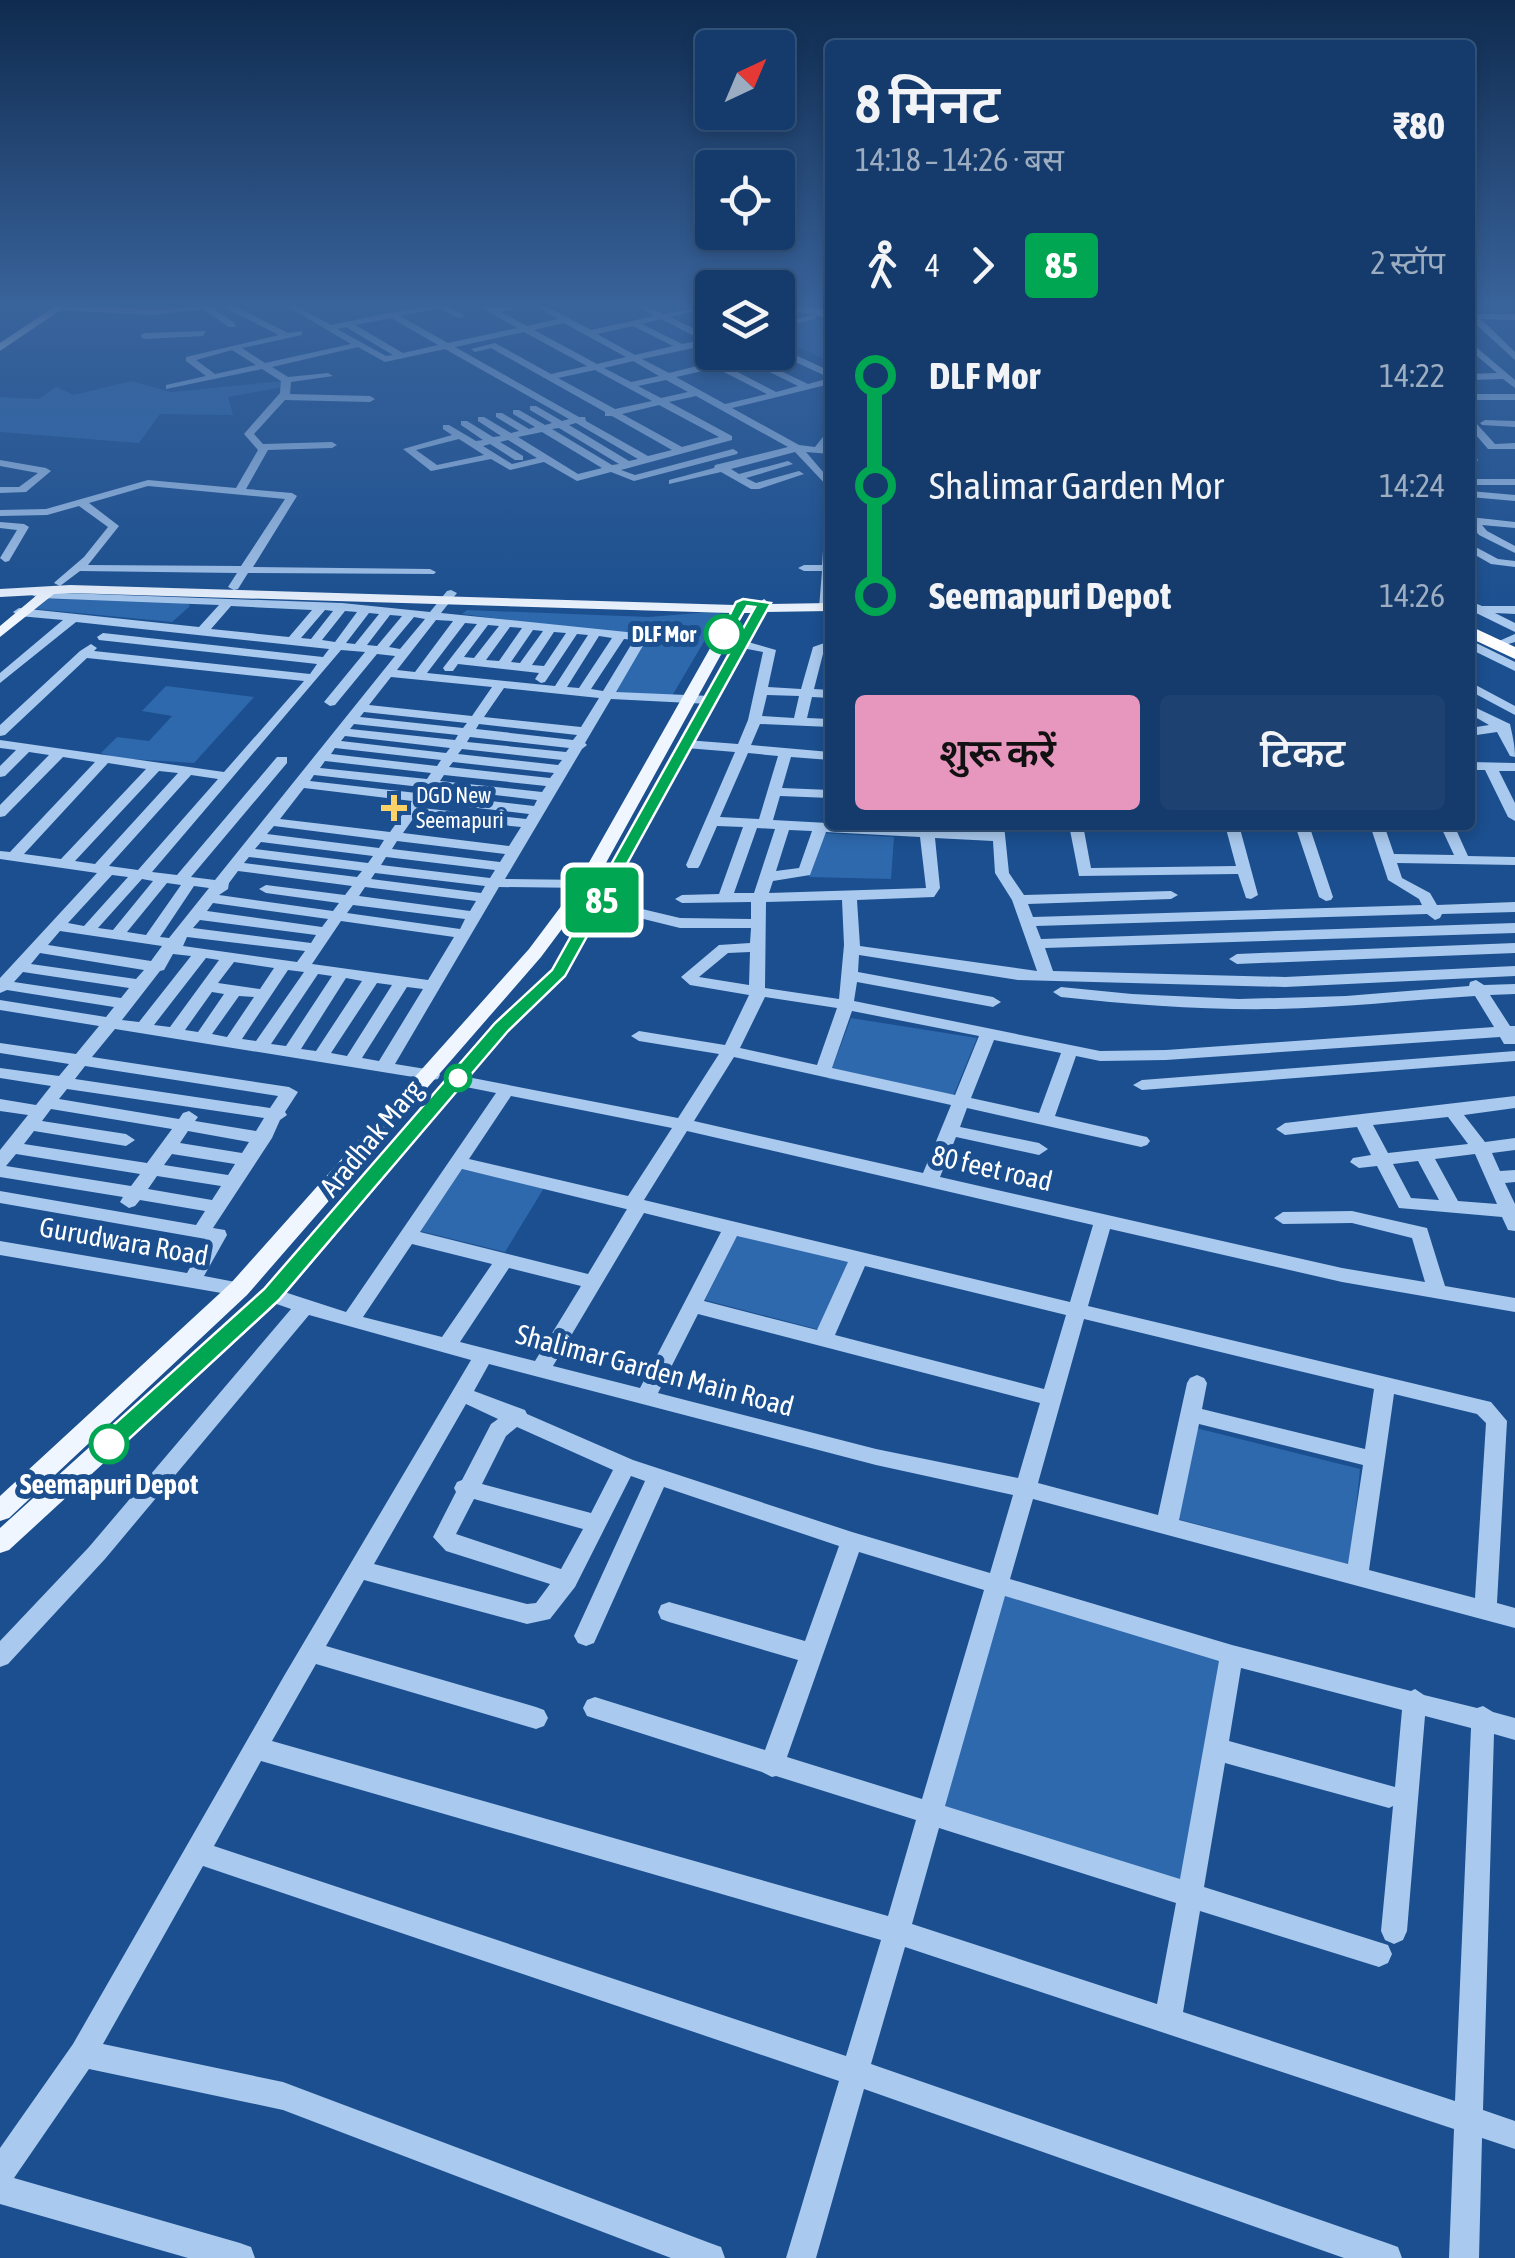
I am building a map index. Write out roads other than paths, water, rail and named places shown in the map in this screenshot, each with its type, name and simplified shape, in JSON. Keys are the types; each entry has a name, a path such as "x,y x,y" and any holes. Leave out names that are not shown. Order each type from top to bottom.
{"highway":[{"path":"1475,618 1513,642"}],"main road":[{"path":"0,590 450,595 825,605"},
{"path":"0,630 48,590 450,595"},
{"name":"Aradhak Marg","path":"0,1543 272,1295 501,1027 559,973 741,644 752,606"},
{"name":"Aradhak Marg","path":"0,1511 239,1289 432,1075 582,890 688,700 752,606"},
{"path":"582,890 601,902"}],"street":[{"path":"271,410 249,434 263,447 332,445"},
{"path":"523,410 446,426 510,467 552,454"},
{"path":"536,410 656,473"},
{"path":"563,410 639,463"},
{"path":"588,410 598,416"},
{"path":"609,410 690,449"},
{"path":"474,444 619,410"},
{"path":"633,410 755,487 799,474"},
{"path":"646,410 680,415 738,413"},
{"path":"669,410 680,415 738,413"},
{"path":"672,410 732,452 782,479"},
{"path":"680,415 682,410"},
{"path":"682,410 690,449"},
{"path":"734,410 797,448 825,471"},
{"path":"516,412 630,478 732,452"},
{"path":"680,415 738,413"},
{"path":"499,416 527,432"},
{"path":"481,419 509,436 595,474 690,449"},
{"path":"464,423 520,458"},
{"path":"1478,424 1515,424"},
{"path":"1478,424 1492,447 1515,445"},
{"path":"1478,424 1515,445"},
{"path":"630,435 695,476"},
{"path":"461,436 408,449 435,469 492,456"},
{"path":"238,491 263,447"},
{"path":"674,482 797,448 824,450"},
{"path":"0,464 46,471 22,490 0,490"},
{"path":"738,478 788,464"},
{"path":"1475,482 1515,482"},
{"path":"0,513 41,513 142,484 293,497 231,594 202,631"},
{"path":"1475,494 1515,498"},
{"path":"48,590 76,568 114,526 82,504"},
{"path":"1475,520 1515,525"},
{"path":"0,525 24,526 5,558"},
{"path":"1475,525 1515,550"},
{"path":"1475,551 1495,562 1515,564"},
{"path":"76,568 430,572"},
{"path":"804,568 825,568"},
{"path":"231,594 642,637 386,1064"},
{"path":"6,1155 450,595"},
{"path":"273,638 300,604"},
{"path":"292,640 322,606"},
{"path":"314,643 342,608"},
{"path":"87,931 313,678 366,609"},
{"path":"1475,616 1515,610"},
{"path":"359,647 387,611"},
{"path":"21,612 406,653"},
{"path":"330,702 410,613"},
{"path":"0,679 74,617"},
{"path":"419,675 462,618"},
{"path":"1475,618 1513,642"},
{"path":"441,678 485,621"},
{"path":"0,732 120,622"},
{"path":"478,662 507,623"},
{"path":"503,665 530,626"},
{"path":"524,667 551,628"},
{"path":"536,688 574,630"},
{"path":"560,690 596,632"},
{"path":"582,692 620,635"},
{"path":"103,637 325,661"},
{"path":"694,865 764,691 770,650 741,644"},
{"path":"1475,647 1515,667"},
{"path":"84,654 313,678"},
{"path":"454,660 547,670"},
{"path":"799,722 823,661"},
{"path":"391,672 609,695 710,700"},
{"path":"262,1046 300,967 501,684"},
{"path":"1475,689 1515,710"},
{"path":"764,691 825,694"},
{"path":"1475,711 1508,727 1514,748"},
{"path":"755,720 825,723"},
{"path":"1475,731 1508,727"},
{"path":"0,744 226,776"},
{"path":"686,744 825,756"},
{"path":"334,745 453,751 568,764"},
{"path":"334,745 453,751 568,764"},
{"path":"334,745 453,751 568,764"},
{"path":"334,745 416,804 536,818"},
{"path":"0,773 26,748"},
{"path":"0,813 62,751"},
{"path":"725,899 774,792 784,755"},
{"path":"7,856 106,758"},
{"path":"150,940 186,881 282,760"},
{"path":"1475,766 1515,767"},
{"path":"1490,766 1513,809"},
{"path":"64,864 155,767"},
{"path":"2,986 187,771"},
{"path":"774,792 825,794"},
{"path":"712,821 825,828"},
{"path":"273,822 515,851"},
{"path":"541,1368 681,1124 730,1051 760,989 759,900 783,826"},
{"path":"766,877 805,872 820,828"},
{"path":"682,898 849,898 932,892 927,830 1000,831 1002,873 1018,900 1046,974"},
{"path":"1077,830 1084,872 1244,870"},
{"path":"1233,830 1251,894"},
{"path":"1304,830 1326,897"},
{"path":"1142,1085 1515,1052 1510,1031 1468,973 1424,896 1396,880 1379,830"},
{"path":"1449,830 1463,860"},
{"path":"260,838 506,868"},
{"path":"248,853 582,890"},
{"path":"7,856 186,881 254,904 465,934"},
{"path":"1387,858 1515,861"},
{"path":"238,867 486,898"},
{"path":"254,904 278,872"},
{"path":"116,936 163,878"},
{"path":"266,889 476,916"},
{"path":"1018,900 1171,895"},
{"path":"822,1072 849,1005 855,950 849,898"},
{"path":"601,902 680,923 758,924"},
{"path":"1026,922 1515,907"},
{"path":"200,915 326,932"},
{"path":"56,926 150,940 314,948"},
{"path":"1034,944 1515,928"},
{"path":"179,941 201,954 434,986"},
{"path":"758,947 724,948 689,977 696,982 849,1005 1100,1056 1166,1055 1510,1031"},
{"path":"36,948 158,967"},
{"path":"1237,959 1515,948"},
{"path":"855,950 982,972 1285,982 1515,971"},
{"path":"144,1028 201,954"},
{"path":"175,1032 229,958"},
{"path":"19,967 143,986"},
{"path":"232,1041 264,994 300,967"},
{"path":"292,1050 342,974"},
{"path":"852,976 993,1002"},
{"path":"322,1054 372,978"},
{"path":"353,1059 402,982"},
{"path":"2,986 128,1004"},
{"path":"208,987 264,994"},
{"path":"1062,992 1134,1002 1220,1004 1342,1002 1515,989"},
{"path":"202,1036 235,990"},
{"path":"0,1005 386,1064 432,1075"},
{"path":"929,1182 988,1034"},
{"path":"639,1036 730,1051 1141,1141"},
{"path":"0,1048 289,1092 202,1232"},
{"path":"1045,1120 1070,1050"},
{"path":"0,1073 278,1115"},
{"path":"118,1218 216,1080"},
{"name":"80 feet road","path":"457,1080 681,1124 1103,1222 1438,1294 1515,1305"},
{"path":"350,1321 507,1090"},
{"path":"1285,1129 1515,1102"},
{"path":"0,1105 126,1140"},
{"path":"1452,1111 1481,1148 1513,1221"},
{"path":"40,1113 143,1118 263,1138"},
{"path":"110,1163 143,1118"},
{"path":"1363,1122 1405,1204 1452,1208 1513,1221"},
{"path":"949,1130 1039,1149"},
{"path":"1359,1162 1515,1144"},
{"path":"168,1148 248,1160"},
{"path":"6,1155 110,1163 234,1182"},
{"path":"1424,1156 1452,1208"},
{"path":"458,1162 1484,1408 1496,1416 1485,1610"},
{"path":"0,1171 218,1207"},
{"path":"1494,1177 1515,1176"},
{"path":"0,1197 219,1238 192,1281"},
{"path":"1283,1218 1352,1217 1420,1232 1438,1294"},
{"path":"801,2258 1103,1222"},
{"path":"646,1396 732,1228"},
{"path":"408,1236 593,1282"},
{"name":"Gurudwara Road","path":"0,1248 239,1289"},
{"path":"823,1340 860,1258"},
{"path":"447,1345 504,1260"},
{"name":"Shalimar Garden Main Road","path":"272,1295 350,1321 876,1458 1027,1489 1515,1618"},
{"path":"692,1306 1050,1398"},
{"path":"0,1658 97,1553 303,1308"},
{"path":"0,2174 83,2054 485,1354"},
{"path":"1167,1526 1197,1383"},
{"path":"1358,1577 1385,1384"},
{"path":"462,1394 626,1466 852,1541 1232,1655 1484,1717 1515,1729"},
{"path":"1190,1414 1374,1459"},
{"path":"518,1416 498,1430 444,1532 448,1540 567,1580"},
{"path":"358,1570 526,1614 542,1612 567,1580 626,1466"},
{"path":"586,1636 658,1476"},
{"path":"466,1488 595,1523"},
{"path":"772,1766 852,1541"},
{"path":"669,1612 813,1654"},
{"path":"311,1652 536,1718"},
{"path":"1168,2021 1232,1655"},
{"path":"595,1708 1190,1895 1387,1943 1415,1700"},
{"path":"1464,2258 1484,1717"},
{"path":"256,1748 894,1931 1515,2135"},
{"path":"1216,1749 1389,1796"},
{"path":"199,1853 854,2072 1388,2258"},
{"path":"83,2054 283,2096 710,2258"},
{"path":"0,2190 240,2258"}],"place":[{"name":"DLF Mor","path":"724,634"},
{"name":"DGD New Seemapuri","path":"394,808"},
{"name":"Seemapuri Depot","path":"109,1444"}]}
